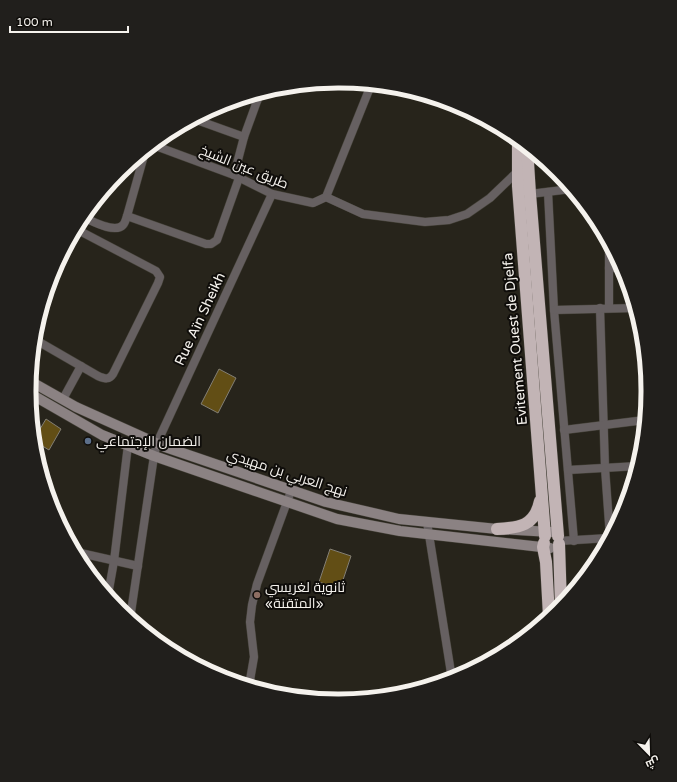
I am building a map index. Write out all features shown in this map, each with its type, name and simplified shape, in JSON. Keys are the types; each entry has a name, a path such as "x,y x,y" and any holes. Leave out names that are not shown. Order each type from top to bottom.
{"highway":[{"name":"Evitement Ouest de Djelfa","path":"519,148 522,171 542,490 559,597"},
{"name":"Evitement Ouest de Djelfa","path":"526,153 522,171 530,194 550,540 546,562 549,607"},
{"path":"497,529 514,528 528,523 536,513 542,490"}],"main road":[{"name":"نهج العربي بن مهيدي","path":"36,384 76,407 157,443 326,502 399,519 497,529 550,540"},
{"name":"نهج العربي بن مهيدي","path":"36,397 102,435 154,456 337,519 400,531 428,534 550,540"},
{"path":"268,496 273,484"}],"street":[{"path":"369,90 326,197 363,214 425,222 449,220 467,214 490,198 522,171"},
{"path":"127,216 206,244 212,244 217,240 237,177 244,136 257,100"},
{"path":"202,122 244,136"},
{"name":"طريق عين الشيخ","path":"159,147 237,177 272,194 313,203 326,197"},
{"path":"90,220 115,229 124,225 142,161"},
{"path":"530,194 564,190"},
{"path":"548,192 554,310 574,541"},
{"name":"Rue Aïn Sheikh","path":"131,611 157,443 272,194"},
{"path":"40,343 105,379 111,377 158,283 160,277 159,274 153,269 82,232"},
{"path":"609,255 609,308"},
{"path":"609,268 615,268"},
{"path":"600,308 605,468 609,526"},
{"path":"554,310 629,308"},
{"path":"63,399 81,366"},
{"path":"564,430 639,421"},
{"path":"109,588 114,561 128,445"},
{"path":"568,470 632,466"},
{"path":"250,680 254,657 250,622 252,605 257,584 291,491"},
{"path":"427,522 451,671"},
{"path":"550,540 574,541 602,538"},
{"path":"84,554 138,566"}],"building":[{"path":"219,369 236,378 218,413 201,404"},
{"path":"46,419 61,429 49,450 41,445 39,431"},
{"path":"330,549 351,556 340,589 319,582"}],"place":[{"name":"الضمان الإجتماعي","path":"88,441"},
{"name":"ثانوية لغريسي «المتقنة»","path":"257,595"}]}
